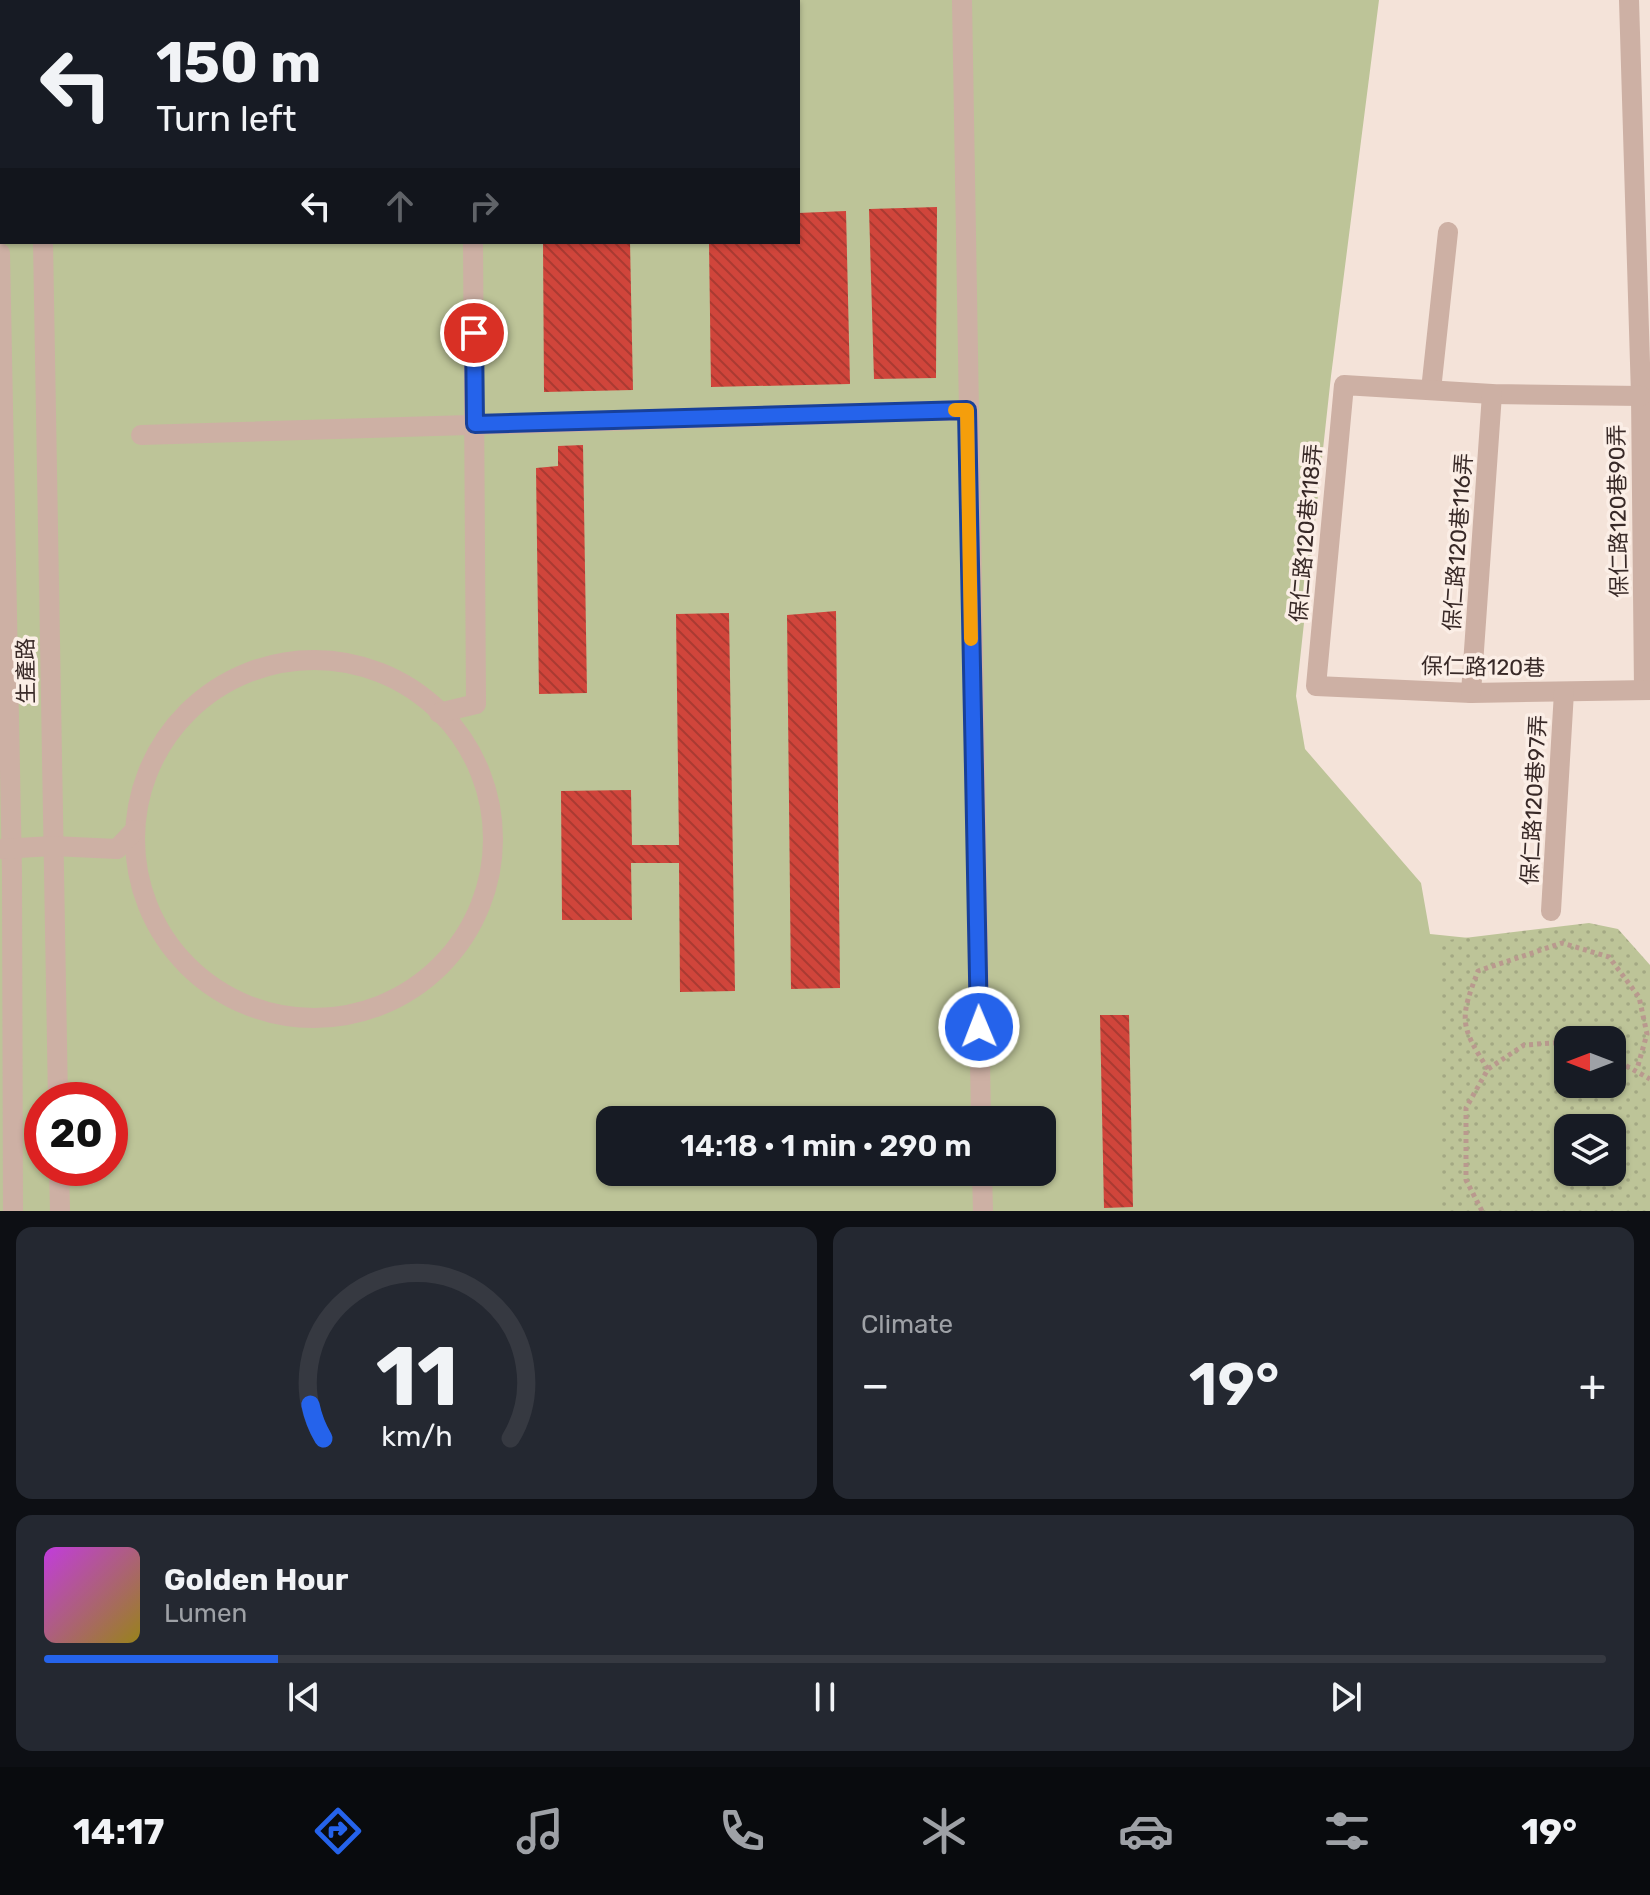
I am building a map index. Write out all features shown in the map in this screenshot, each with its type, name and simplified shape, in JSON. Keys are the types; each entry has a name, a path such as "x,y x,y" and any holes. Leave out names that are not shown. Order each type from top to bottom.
{"street":[{"path":"962,0 981,1106"},
{"path":"1629,0 1641,396"},
{"path":"1431,390 1448,232"},
{"name":"生產路","path":"43,244 58,1082"},
{"path":"439,713 476,704 473,244"},
{"name":"生產路","path":"0,253 13,1211"},
{"name":"保仁路120巷90弄","path":"1344,385 1492,394 1641,396 1648,691"},
{"name":"保仁路120巷118弄","path":"1316,686 1344,385"},
{"name":"保仁路120巷116弄","path":"1471,693 1492,394"},
{"path":"141,435 967,410"},
{"path":"314,658 370,667 422,694 439,713 462,736 487,788 494,846 481,906 450,959 402,998 344,1018 283,1018 225,998 178,959 146,906 133,846 141,788 166,736 205,694 257,667 314,658"},
{"name":"保仁路120巷","path":"1316,686 1471,693 1648,691"},
{"name":"保仁路120巷97弄","path":"1551,911 1564,692"},
{"path":"6,849 53,846 117,849 135,830"},
{"path":"59,1186 60,1211"},
{"path":"982,1186 983,1211"}],"path":[{"path":"1488,1069 1469,1040 1463,1010 1478,971 1562,943 1609,957 1639,997 1647,1034 1637,1069"},
{"path":"1482,1211 1466,1180 1466,1108 1488,1069 1524,1045 1554,1043"},
{"path":"1626,1064 1650,1079"}],"green space":[{"path":"800,0 1379,0 1331,376 1296,696 1305,749 1421,883 1430,934 1508,942 1650,987 1650,1211 0,1211 0,244 800,244"},
{"path":"1589,923 1618,929 1650,965 1650,1211 1442,1211 1440,941"}],"building":[{"path":"937,207 936,378 874,379 869,209"},
{"path":"846,211 850,384 711,387 709,244 800,244 800,213"},
{"path":"543,244 630,244 633,390 544,392"},
{"path":"583,445 587,693 539,694 536,468 558,466 558,446"},
{"path":"836,611 840,988 791,989 787,615"},
{"path":"729,613 735,991 680,992 679,863 631,863 632,920 562,920 561,791 631,790 632,845 679,845 676,614"},
{"path":"1100,1015 1129,1015 1133,1207 1104,1208"}],"slow traffic":[{"path":"955,410 967,410 971,639"}],"route":[{"path":"474,333 475,424 967,410 979,1027"}]}
